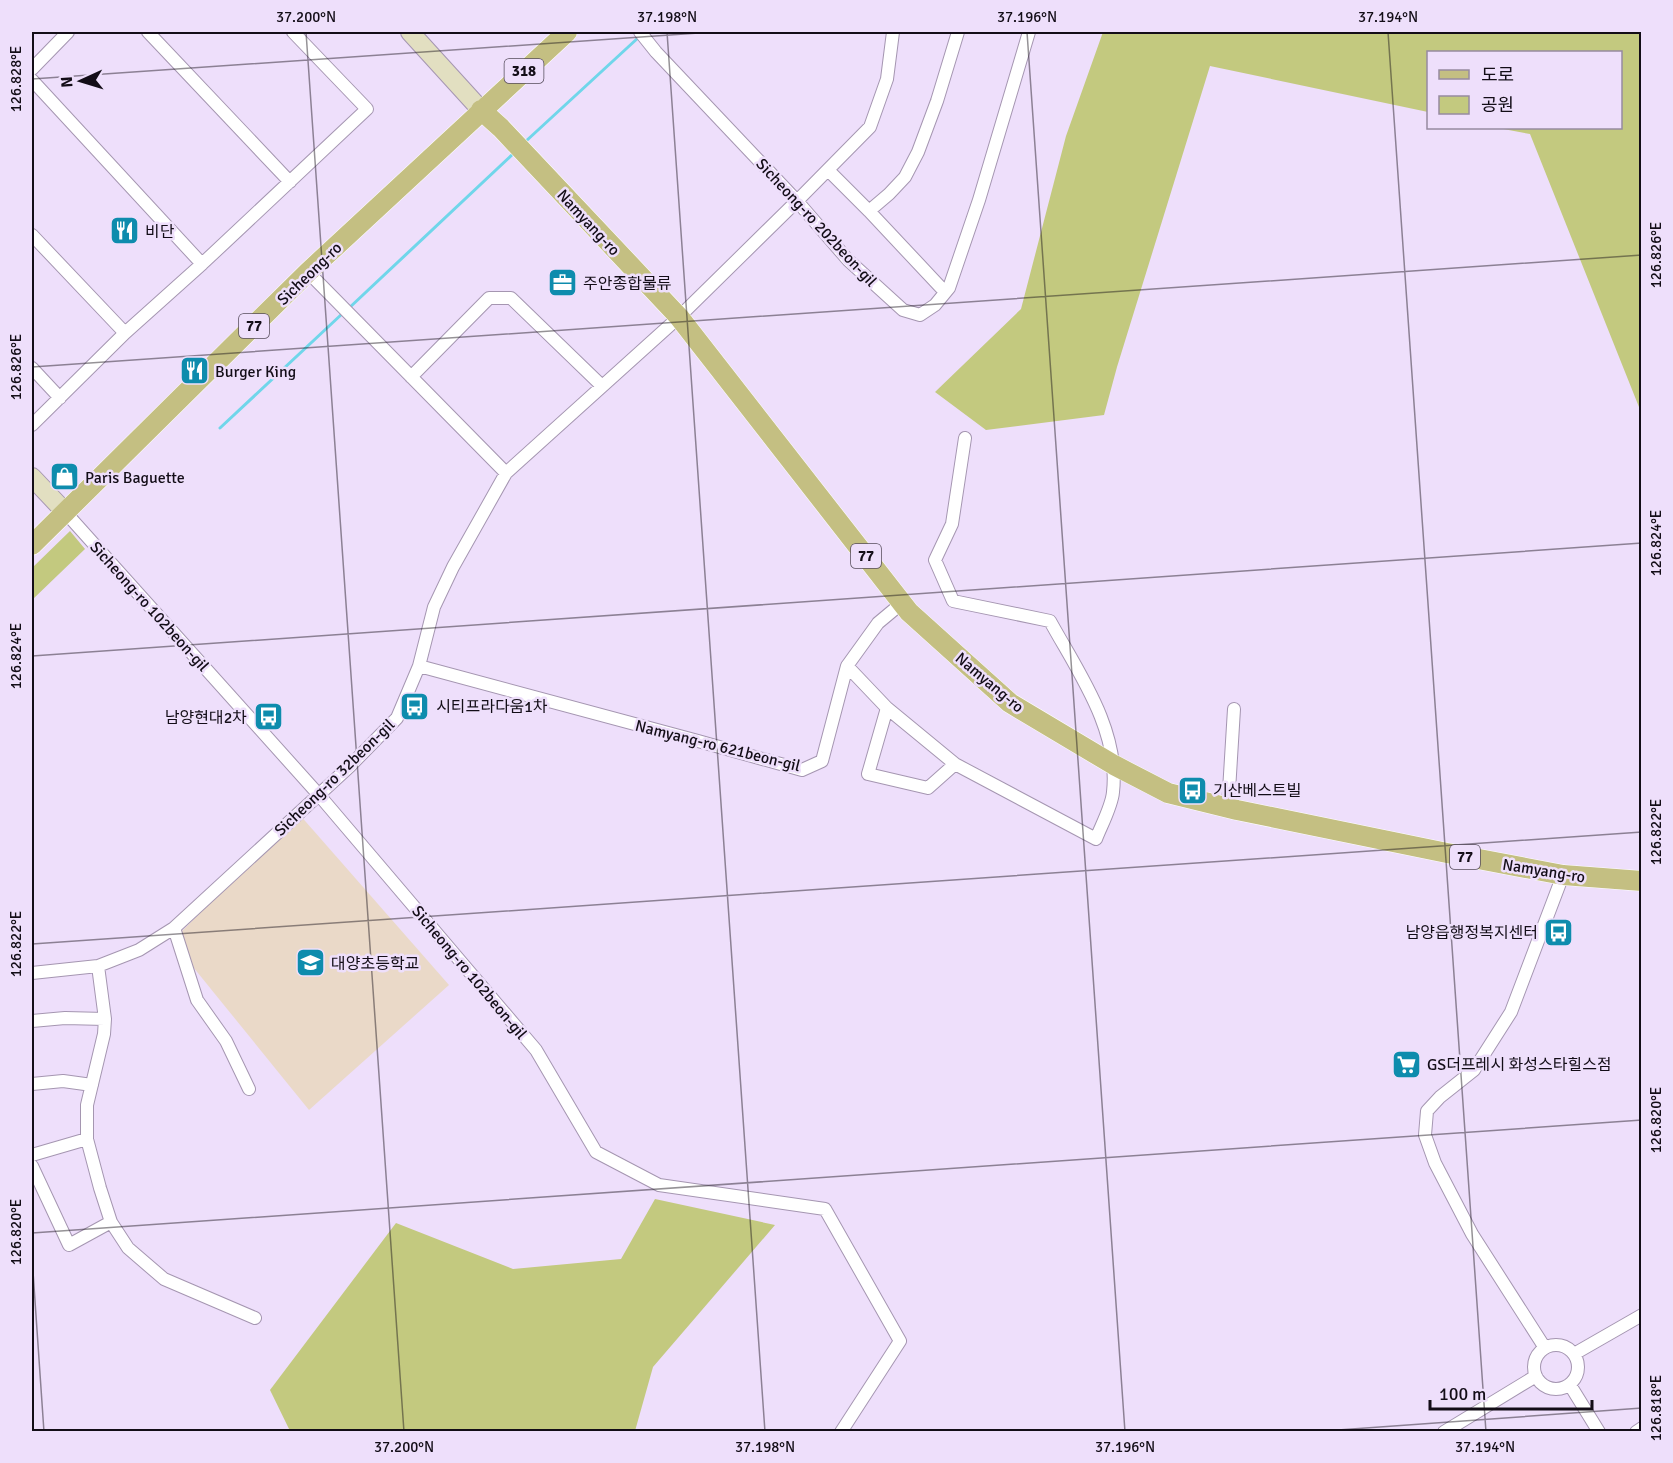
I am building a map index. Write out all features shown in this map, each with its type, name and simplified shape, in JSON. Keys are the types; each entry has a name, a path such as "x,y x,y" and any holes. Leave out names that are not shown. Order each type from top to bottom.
{"main road":[{"path":"410,32 481,110"},
{"name":"Sicheong-ro","path":"32,545 308,272 567,32"},
{"name":"Namyang-ro","path":"481,110 501,128 679,317 909,612 1010,703 1114,765 1168,793 1447,853 1563,875 1641,881"},
{"path":"32,477 66,513"}],"street":[{"path":"32,69 65,32"},
{"path":"148,32 290,182"},
{"path":"32,425 125,333 367,109 293,32"},
{"name":"Sicheong-ro 202beon-gil","path":"640,32 656,52 797,201 848,260 903,310 920,315 935,305 949,288 980,200 1029,32"},
{"name":"Sicheong-ro 32beon-gil","path":"32,973 98,966 139,950 174,928 350,766 397,718 419,666 434,608 453,567 506,472 679,317 870,127 887,79 892,32"},
{"path":"869,211 890,194 905,177 918,152 937,101 958,32"},
{"path":"32,80 202,264"},
{"path":"828,170 945,292"},
{"path":"32,235 125,333"},
{"path":"308,272 506,472"},
{"path":"411,377 489,298 511,298 602,386"},
{"path":"32,368 60,398"},
{"path":"902,603 878,624 848,666 887,708 955,764 1096,840 1113,794 1114,765 1105,725 1050,621 953,601 935,560 952,524 965,438"},
{"name":"Sicheong-ro 102beon-gil","path":"66,513 318,795 536,1050 596,1152 659,1185 825,1209 900,1341 841,1431"},
{"name":"Namyang-ro 621beon-gil","path":"419,666 802,770 822,761 848,666"},
{"path":"887,708 868,774 928,788 955,764"},
{"path":"1228,807 1233,709"},
{"path":"1545,1348 1472,1234 1435,1163 1425,1135 1427,1111 1440,1097 1474,1070 1511,1012 1563,875"},
{"path":"174,928 197,1000 226,1041 249,1089"},
{"path":"98,966 105,1019 104,1034 87,1105 87,1139 111,1221 128,1248 164,1279 255,1318"},
{"path":"32,1021 65,1018 105,1019"},
{"path":"32,1084 63,1082 92,1085"},
{"path":"32,1155 87,1139"},
{"path":"32,1166 69,1245 111,1221"},
{"path":"1574,1354 1641,1315"},
{"path":"1557,1344 1565,1346 1574,1354 1579,1370 1576,1377 1566,1387 1553,1389 1544,1385 1536,1376 1534,1368 1536,1358 1545,1348 1557,1344"},
{"path":"1444,1431 1536,1376"},
{"path":"1570,1384 1599,1431"},
{"path":"1636,1431 1641,1428"}],"shaded area":[{"name":"대양초등학교","path":"299,814 449,985 309,1110 172,941"}],"green space":[{"path":"1103,32 1641,32 1641,412 1530,134 1503,129 1622,129 1622,51 1427,51 1427,112 1210,66 1104,415 986,430 935,392 1021,309 1066,136"},
{"path":"70,531 85,549 32,600 32,568"},
{"path":"655,1199 775,1225 653,1367 635,1431 290,1431 270,1390 396,1223 513,1269 621,1259"}],"waterway":[{"path":"525,142 639,37"},
{"path":"348,309 514,153"},
{"path":"220,428 343,313"}],"place":[{"name":"비단","path":"124,231"},
{"name":"주안종합물류","path":"562,283"},
{"name":"Burger King","path":"194,371"},
{"name":"Paris Baguette","path":"64,477"},
{"name":"시티프라다움1차","path":"415,706"},
{"name":"남양현대2차","path":"268,717"},
{"name":"기산베스트빌","path":"1192,790"},
{"name":"남양읍행정복지센터","path":"1559,932"},
{"name":"대양초등학교","path":"310,963"},
{"name":"GS더프레시 화성스타힐스점","path":"1406,1064"}]}
